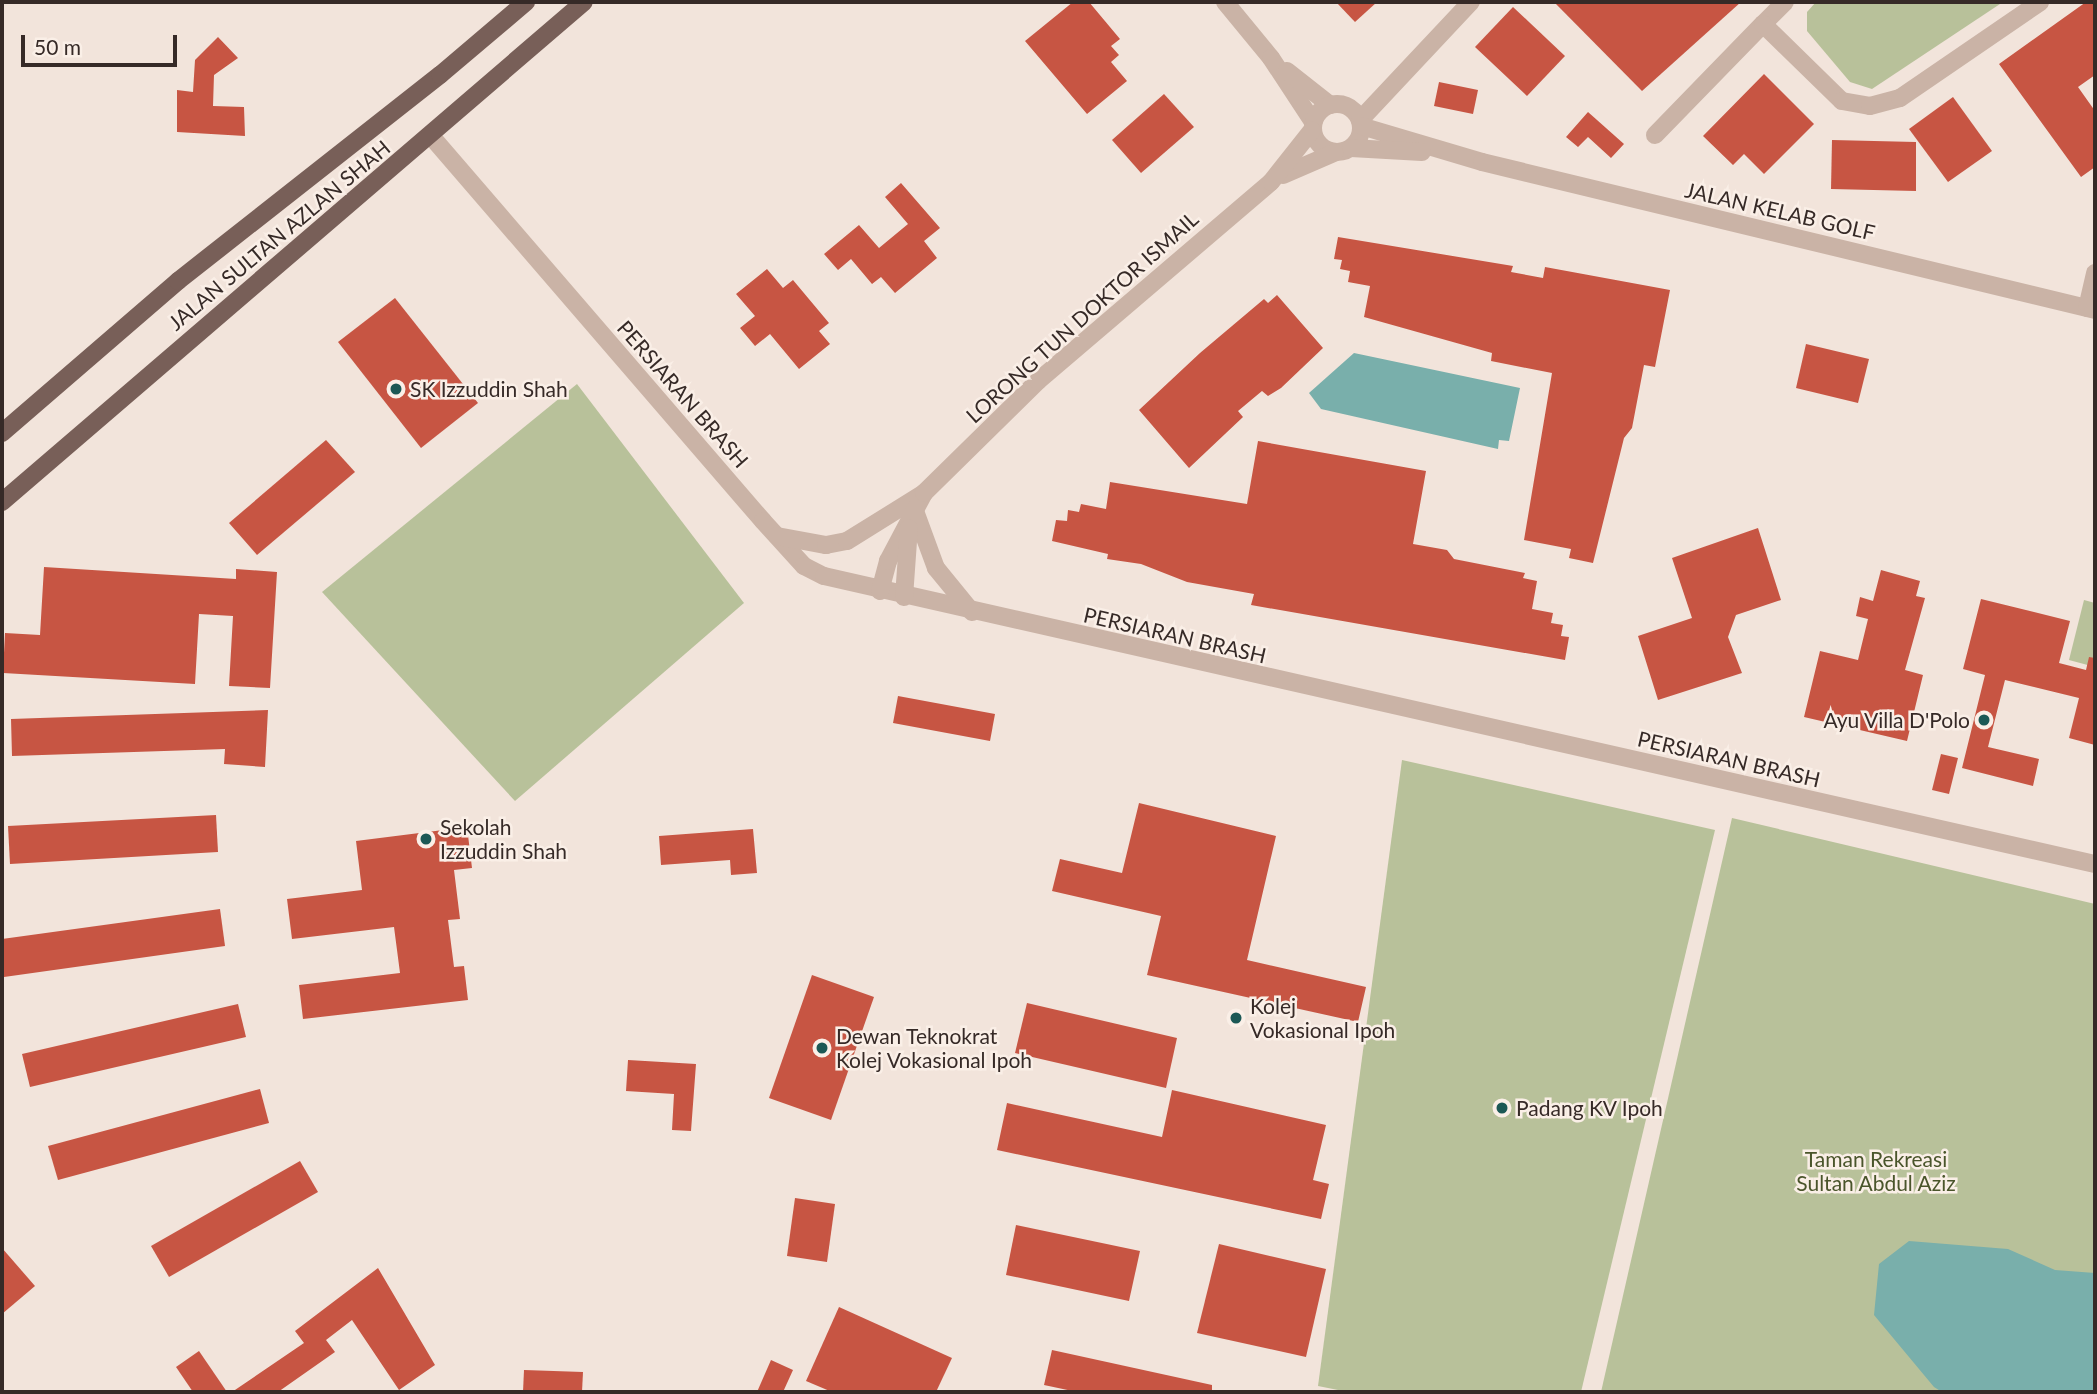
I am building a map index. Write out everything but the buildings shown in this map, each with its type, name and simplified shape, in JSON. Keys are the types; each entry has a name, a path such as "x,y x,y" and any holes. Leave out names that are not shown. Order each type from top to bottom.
{"main road":[{"name":"JALAN SULTAN AZLAN SHAH","path":"2,433 178,281 440,75 526,2"},
{"name":"JALAN SULTAN AZLAN SHAH","path":"2,502 584,2"}],"street":[{"path":"1224,2 1271,58 1312,126 1319,145 1343,150 1361,123 1413,59"},
{"path":"1339,105 1371,94 1413,59 1471,2"},
{"path":"1655,135 1785,2"},
{"path":"1763,24 1842,102 1870,106 1900,98 2040,2"},
{"path":"1271,58 1361,123"},
{"name":"LORONG TUN DOKTOR ISMAIL","path":"880,592 888,561 909,528 924,493 1038,382 1271,182 1312,126 1339,105"},
{"name":"JALAN KELAB GOLF","path":"1361,123 1454,155 2091,309"},
{"name":"PERSIARAN BRASH","path":"431,136 804,566 880,592 2095,864"},
{"name":"LORONG TUN DOKTOR ISMAIL","path":"1271,182 1343,150"},
{"name":"JALAN KELAB GOLF","path":"1343,150 1454,155"},
{"path":"2091,309 2095,273"},
{"path":"777,536 826,545 847,541 924,493"},
{"path":"915,511 936,568 972,612"},
{"name":"LORONG TUN DOKTOR ISMAIL","path":"904,597 909,528"}],"green space":[{"path":"1816,2 2003,2 1872,89 1850,82 1807,31 1807,12"},
{"path":"577,384 744,603 515,801 322,592"},
{"path":"2084,600 2095,603 2095,667 2069,660"},
{"name":"Padang KV Ipoh","path":"1402,760 1715,830 1581,1392 1348,1392 1318,1386"},
{"name":"Taman Rekreasi Sultan Abdul Aziz","path":"1732,818 2095,904 2095,1392 1601,1392"}],"water":[{"path":"1354,353 1520,388 1509,441 1499,440 1498,449 1321,409 1309,393"},
{"path":"1909,1241 2008,1249 2055,1270 2095,1273 2095,1392 1942,1392 1934,1387 1874,1315 1879,1264"}],"place":[{"name":"SK Izzuddin Shah","path":"396,389"},
{"name":"Ayu Villa D'Polo","path":"1984,720"},
{"name":"Sekolah Izzuddin Shah","path":"426,839"},
{"name":"Kolej Vokasional Ipoh","path":"1236,1018"},
{"name":"Dewan Teknokrat Kolej Vokasional Ipoh","path":"822,1048"},
{"name":"Padang KV Ipoh","path":"1502,1108"}]}
